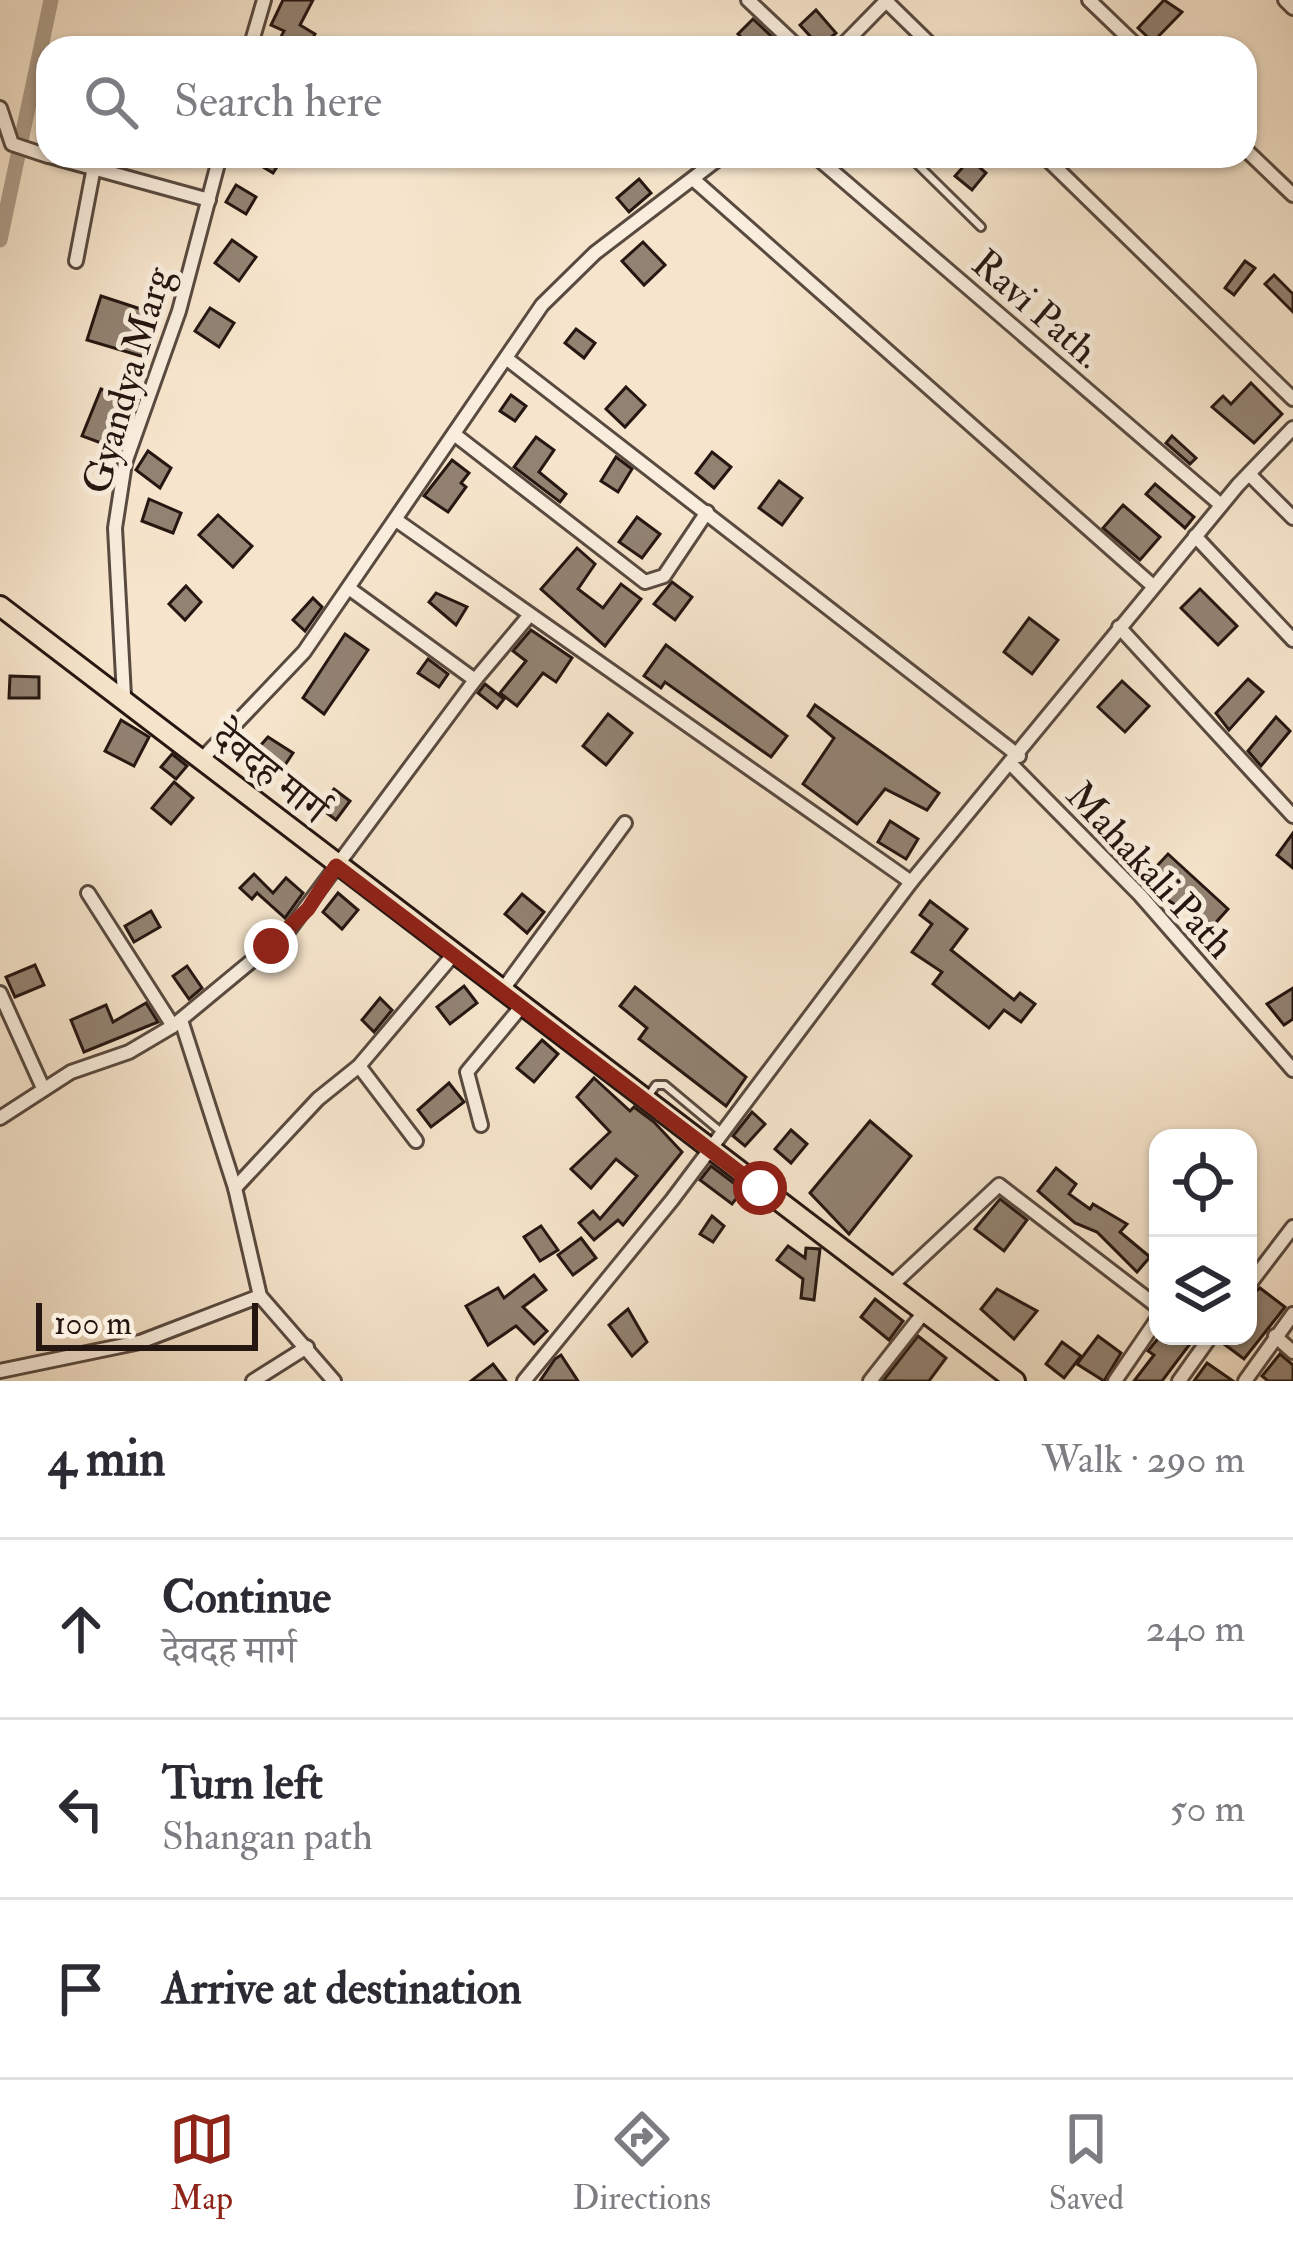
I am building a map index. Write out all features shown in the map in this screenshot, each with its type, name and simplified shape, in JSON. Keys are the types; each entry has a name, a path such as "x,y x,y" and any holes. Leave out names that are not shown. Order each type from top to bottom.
{"main road":[{"name":"देवदह मार्ग","path":"0,606 124,696 521,1007 646,1098 714,1139 891,1286 1016,1381"}],"street":[{"path":"254,36 264,0"},
{"path":"748,0 786,36"},
{"path":"1089,0 1126,36"},
{"path":"1285,0 1293,8"},
{"path":"852,36 886,1 922,36"},
{"path":"0,108 17,147 36,153"},
{"path":"1257,160 1293,195"},
{"path":"76,261 94,168"},
{"path":"97,168 209,200"},
{"name":"Gyandya Marg","path":"124,696 115,528 124,463 179,311 217,168"},
{"path":"202,759 304,652 564,281 707,168"},
{"name":"Ravi Path.","path":"829,168 1221,505"},
{"path":"1056,168 1293,399"},
{"path":"693,179 1153,586"},
{"name":"Mahakali Path","path":"506,358 707,512 766,565 1015,760 1293,1070"},
{"path":"524,1381 659,1216 911,882 1221,505 1293,428"},
{"path":"454,434 645,582 664,577 707,512"},
{"path":"1250,475 1293,518"},
{"path":"396,520 911,882"},
{"path":"1195,536 1293,640"},
{"path":"350,589 475,680"},
{"path":"0,1118 71,1072 129,1052 177,1023 289,930 475,680 528,617"},
{"path":"1119,627 1293,816"},
{"path":"501,992 625,823"},
{"path":"88,892 177,1023 235,1188 260,1296 307,1347 327,1378"},
{"path":"235,1188 318,1100 359,1066 453,955"},
{"path":"0,993 44,1088"},
{"path":"481,1125 467,1072 521,1007"},
{"path":"359,1066 416,1141"},
{"path":"891,1286 999,1185 1149,1300"},
{"path":"1257,1274 1293,1227"},
{"path":"0,1371 140,1342 260,1296"},
{"path":"870,1381 925,1311"},
{"path":"1245,1381 1293,1314"},
{"path":"1115,1381 1149,1331"},
{"path":"1275,1336 1293,1352"},
{"path":"1179,1381 1205,1345"},
{"path":"253,1381 307,1347"}],"lane":[{"path":"921,168 981,227"}],"building":[{"path":"283,0 313,0 300,25 314,36 281,36 284,31 271,25"},
{"path":"1164,0 1182,12 1159,36 1147,36 1138,28"},
{"path":"816,10 836,33 810,36 800,25"},
{"path":"753,19 771,36 740,36"},
{"path":"962,168 980,168 986,173 972,190 955,176"},
{"path":"639,179 651,193 629,212 617,198"},
{"path":"236,185 256,197 246,214 226,202"},
{"path":"232,240 256,257 239,281 215,263"},
{"path":"643,242 665,265 644,285 622,261"},
{"path":"1245,261 1255,268 1234,295 1225,288"},
{"path":"1274,275 1293,294 1293,312 1265,284"},
{"path":"101,296 159,315 144,357 87,340"},
{"path":"210,308 234,323 219,347 195,331"},
{"path":"576,329 595,343 584,358 565,343"},
{"path":"1251,383 1282,414 1254,443 1212,407 1223,396 1231,404"},
{"path":"626,387 645,405 625,427 606,409"},
{"path":"101,389 128,400 112,447 82,436"},
{"path":"511,395 526,406 515,421 500,411"},
{"path":"1172,436 1196,458 1190,464 1166,443"},
{"path":"536,437 554,450 539,472 566,494 560,502 514,467"},
{"path":"148,451 171,468 160,488 136,470"},
{"path":"712,452 731,467 714,488 696,473"},
{"path":"616,457 632,469 618,492 601,481"},
{"path":"452,460 469,473 461,483 466,487 448,512 424,496"},
{"path":"779,481 802,498 782,525 759,508"},
{"path":"1155,484 1194,517 1185,528 1146,494"},
{"path":"149,499 181,513 173,533 142,521"},
{"path":"1123,505 1160,537 1140,560 1103,528"},
{"path":"218,515 252,546 233,567 199,535"},
{"path":"637,517 660,534 642,558 619,542"},
{"path":"577,548 595,564 578,589 603,608 621,584 641,599 605,646 541,589"},
{"path":"672,582 692,597 675,620 654,604"},
{"path":"186,586 201,602 185,620 169,604"},
{"path":"1200,589 1237,626 1218,645 1181,608"},
{"path":"436,593 467,607 456,625 429,602"},
{"path":"313,598 322,607 305,631 293,620"},
{"path":"1029,618 1058,640 1032,674 1004,652"},
{"path":"531,630 572,658 556,682 543,673 517,706 500,693 526,661 513,651"},
{"path":"345,634 368,650 324,714 303,698"},
{"path":"666,645 787,736 771,757 665,682 661,688 644,676"},
{"path":"428,659 448,674 439,687 418,673"},
{"path":"10,676 39,677 39,698 9,698"},
{"path":"1248,679 1263,692 1229,730 1216,713"},
{"path":"1122,681 1149,706 1125,732 1098,707"},
{"path":"485,684 504,699 497,708 478,693"},
{"path":"815,705 939,793 927,810 885,789 857,824 803,784 834,738 808,716"},
{"path":"608,714 632,733 606,765 583,746"},
{"path":"1276,717 1290,731 1261,766 1248,751"},
{"path":"121,720 149,737 134,766 105,751"},
{"path":"268,737 293,753 279,774 252,755"},
{"path":"172,754 187,766 176,779 161,767"},
{"path":"174,782 193,798 171,824 152,808"},
{"path":"334,789 350,801 336,820 320,808"},
{"path":"890,821 918,839 906,859 878,842"},
{"path":"1293,833 1293,868 1277,855"},
{"path":"1168,854 1228,909 1210,929 1142,882"},
{"path":"254,874 273,893 286,878 303,893 285,918 257,893 252,899 240,888"},
{"path":"338,893 358,910 342,929 323,912"},
{"path":"522,894 544,912 527,933 505,914"},
{"path":"930,901 967,929 951,950 1014,1000 1020,993 1035,1004 1021,1022 1004,1010 989,1028 933,984 942,972 912,952 932,924 920,915"},
{"path":"151,911 160,927 134,942 125,926"},
{"path":"35,965 44,985 15,997 6,977"},
{"path":"187,966 202,988 189,999 173,976"},
{"path":"464,986 477,1003 450,1024 437,1007"},
{"path":"635,987 746,1077 726,1106 639,1039 647,1028 620,1006"},
{"path":"1293,988 1293,1019 1284,1025 1267,1004"},
{"path":"380,998 392,1010 374,1032 362,1020"},
{"path":"146,1003 158,1022 84,1052 71,1020 106,1005 113,1022"},
{"path":"542,1040 558,1054 534,1082 517,1068"},
{"path":"594,1078 630,1111 634,1107 654,1122 682,1152 623,1225 618,1220 594,1240 579,1223 593,1211 600,1219 637,1176 616,1159 591,1188 571,1169 610,1132 577,1097"},
{"path":"449,1083 464,1102 431,1127 418,1110"},
{"path":"752,1112 765,1124 745,1146 733,1136"},
{"path":"870,1121 911,1156 849,1234 810,1193"},
{"path":"791,1130 807,1144 791,1163 775,1149"},
{"path":"711,1166 743,1190 732,1204 700,1180"},
{"path":"1056,1168 1076,1184 1069,1194 1090,1209 1093,1204 1127,1224 1120,1232 1149,1258 1137,1272 1097,1232 1075,1223 1038,1191"},
{"path":"1000,1199 1027,1220 1004,1251 975,1229"},
{"path":"712,1216 724,1226 713,1242 700,1234"},
{"path":"541,1226 558,1250 540,1261 524,1237"},
{"path":"581,1238 596,1258 573,1275 558,1255"},
{"path":"788,1246 805,1258 806,1248 820,1249 814,1300 801,1298 803,1279 777,1260"},
{"path":"534,1275 546,1290 523,1307 547,1331 534,1344 516,1326 488,1345 466,1306 498,1288 504,1298"},
{"path":"997,1289 1037,1311 1014,1339 981,1309"},
{"path":"1257,1290 1285,1307 1257,1343"},
{"path":"875,1299 903,1321 889,1340 861,1317"},
{"path":"628,1309 647,1342 632,1356 609,1325"},
{"path":"918,1336 946,1358 929,1381 883,1381"},
{"path":"1098,1336 1121,1353 1104,1381 1077,1364"},
{"path":"1062,1342 1081,1356 1064,1378 1046,1364"},
{"path":"1153,1345 1189,1345 1162,1381 1134,1381 1154,1355 1148,1351"},
{"path":"1225,1345 1255,1345 1244,1359"},
{"path":"1280,1354 1293,1365 1293,1381 1268,1381 1262,1376"},
{"path":"561,1355 578,1381 540,1381 555,1359"},
{"path":"1207,1363 1233,1381 1194,1381"},
{"path":"493,1364 506,1381 471,1381"}],"waterway":[{"path":"43,36 51,0"},
{"path":"0,240 36,71"}],"route":[{"path":"271,946 308,909 336,866 760,1188"}]}
